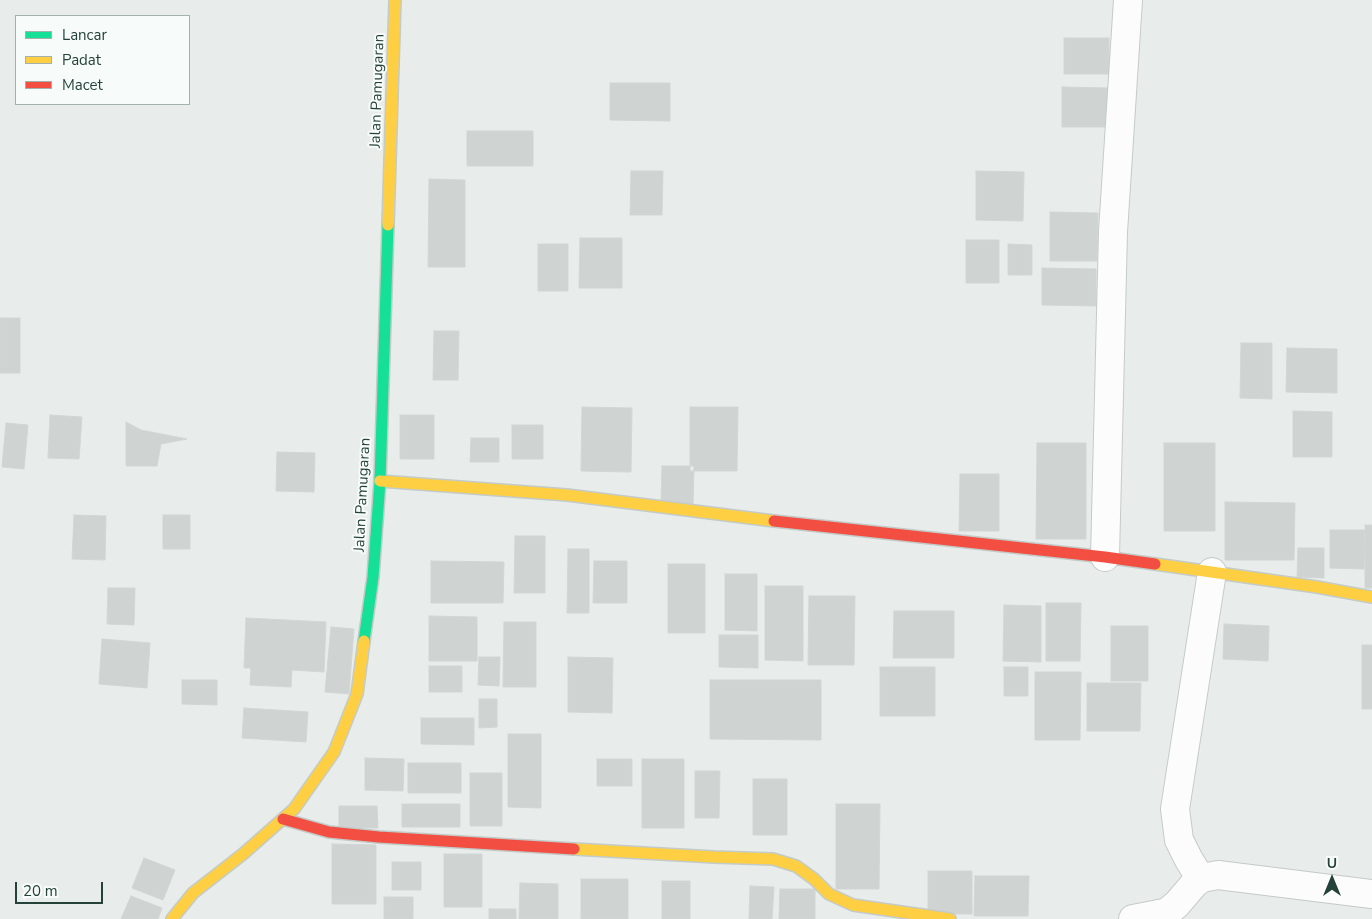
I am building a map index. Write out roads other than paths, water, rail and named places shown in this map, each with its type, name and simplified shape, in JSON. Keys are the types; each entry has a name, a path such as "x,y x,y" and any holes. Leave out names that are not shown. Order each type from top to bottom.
{"street":[{"name":"Jalan Pamugaran","path":"172,919 193,893 294,809 334,752 357,694 373,577 380,481 395,0"},
{"path":"1105,557 1113,232 1128,0"},
{"path":"380,481 567,495 824,527 1105,557 1317,587 1372,597"},
{"path":"1201,879 1179,840 1175,809 1212,572"},
{"path":"283,819 329,832 378,837 773,859 796,866 814,878 829,894 854,905 950,919"},
{"path":"1133,919 1170,910 1195,883 1209,876 1218,875 1372,894"}]}
